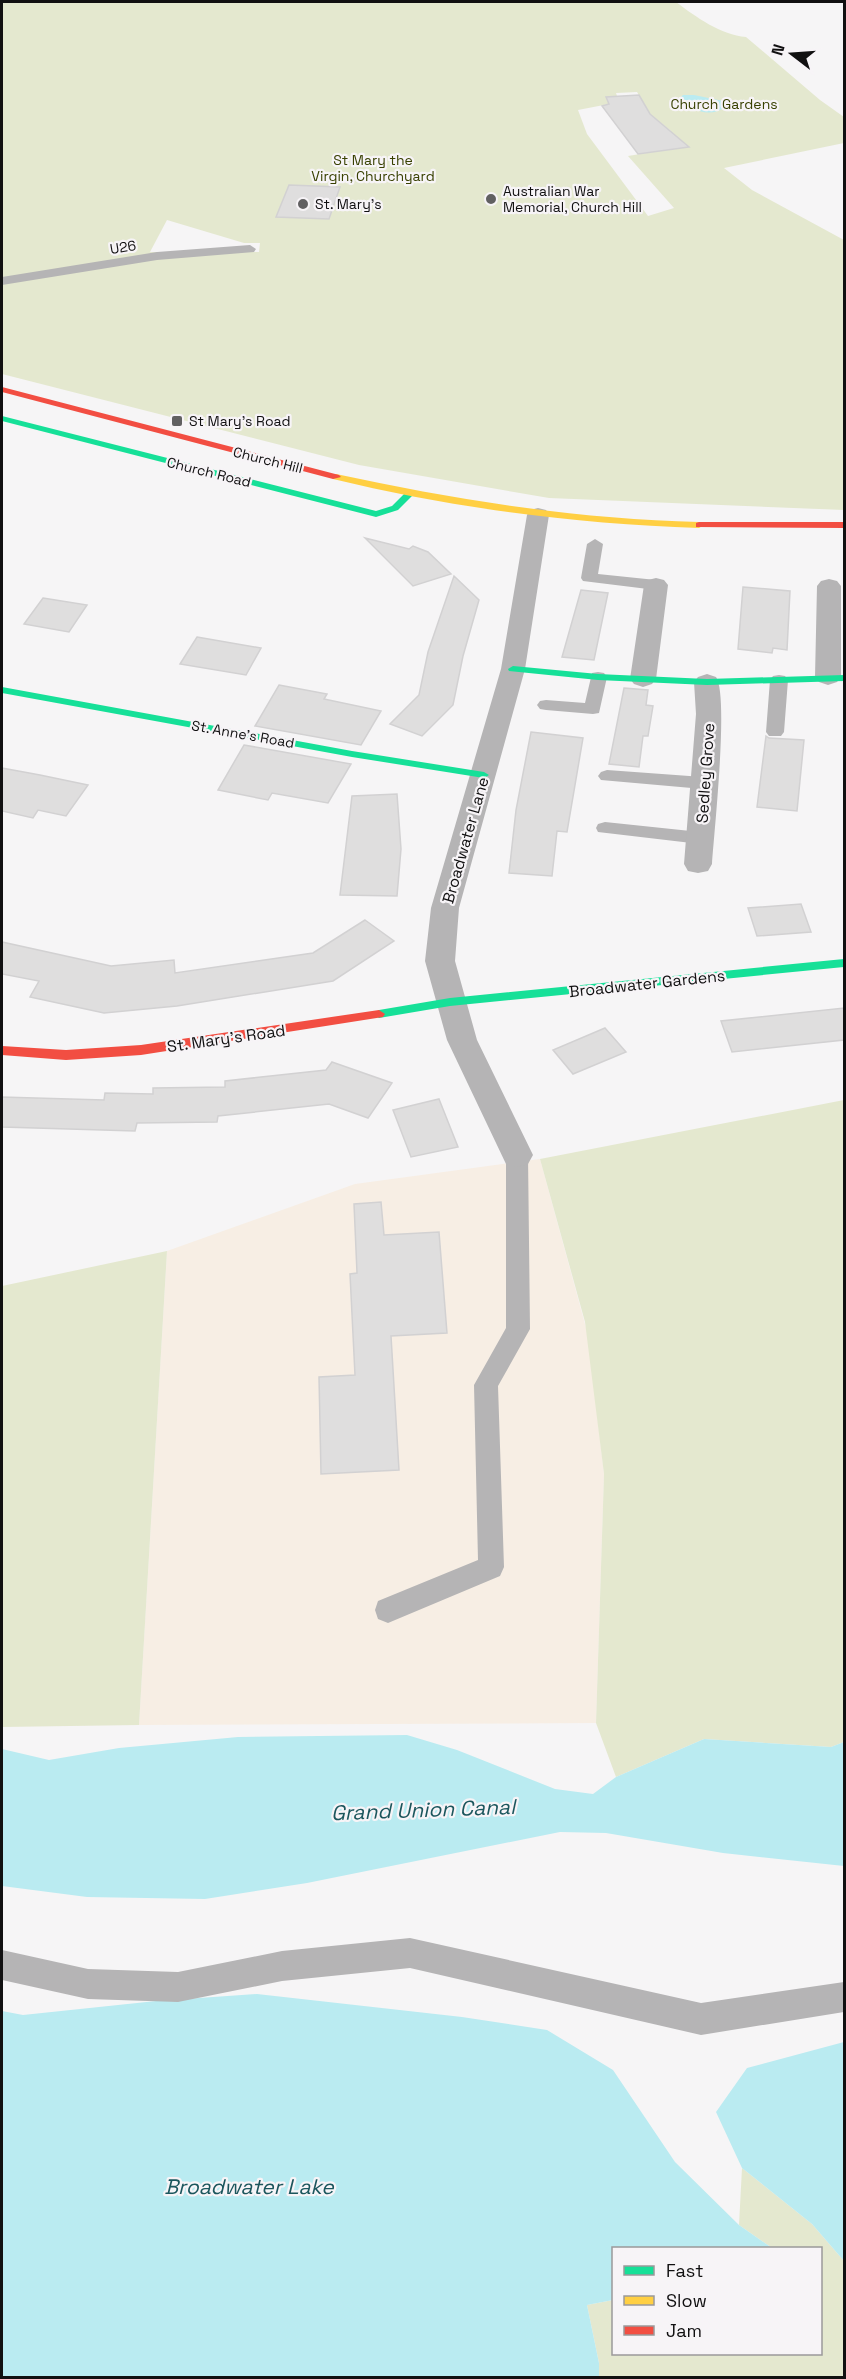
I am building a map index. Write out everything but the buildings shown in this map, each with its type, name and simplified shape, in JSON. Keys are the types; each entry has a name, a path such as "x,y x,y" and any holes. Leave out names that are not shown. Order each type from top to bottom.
{"street":[{"name":"Church Hill","path":"2,390 241,453 410,493 538,515 668,524 844,525"},
{"name":"Church Road","path":"2,419 376,514 396,508 410,493"},
{"name":"Broadwater Lane","path":"517,1155 462,1040 440,961 445,908 513,669 538,515"},
{"path":"643,679 656,585"},
{"path":"513,669 598,677 707,682 836,677 829,586"},
{"name":"Sedley Grove","path":"699,851 709,714 707,682"},
{"name":"St. Anne's Road","path":"2,690 352,754 484,775"},
{"name":"Broadwater Gardens","path":"450,1002 844,963"},
{"name":"St. Mary's Road","path":"2,1051 66,1055 141,1050 284,1030 450,1002"}],"lane":[{"name":"U26","path":"2,281 157,256 250,249"},
{"path":"595,544 589,578 656,585"},
{"path":"546,705 593,709 598,677"},
{"path":"775,732 779,680"},
{"path":"608,776 703,783"},
{"path":"605,828 699,851"},
{"path":"388,1610 491,1567 486,1385 518,1329 517,1155"},
{"path":"2,1965 88,1984 178,1987 282,1966 410,1953 701,2019 844,1997"}],"shaded area":[{"path":"540,1159 588,1335 604,1474 596,1723 139,1725 167,1251 355,1184"}],"green space":[{"path":"2,2 676,2 718,29 746,37 820,100 844,117 844,143 724,168 752,190 844,240 844,510 549,498 359,465 2,374","holes":["637,92 650,114 671,131 648,144 680,139 688,146 628,156 674,208 648,216 587,134 578,110 609,104 607,97 617,96 616,93","167,220 244,243 260,243 259,252 150,252"]},
{"path":"844,1100 844,1742 831,1747 704,1739 616,1777 596,1723 604,1474 585,1322 540,1159"},
{"path":"167,1251 139,1725 2,1727 2,1286"},
{"path":"742,2168 812,2224 844,2261 844,2377 599,2377 599,2363 587,2305 612,2300 612,2355 822,2355 822,2247 771,2247 739,2225"}],"water":[{"path":"683,95 723,101 725,107 713,112 701,112 685,103 680,98"},
{"name":"Grand Union Canal","path":"407,1735 457,1750 555,1789 593,1794 616,1777 704,1739 831,1747 844,1742 844,1866 723,1853 606,1833 560,1832 307,1883 205,1899 87,1897 2,1886 2,1749 49,1760 119,1748 238,1737"},
{"name":"Broadwater Lake","path":"257,1994 462,2017 547,2030 613,2070 675,2162 739,2225 771,2247 612,2247 612,2300 587,2305 599,2363 599,2377 2,2377 2,2011 23,2015 156,2001"},
{"path":"844,2042 844,2261 812,2224 742,2168 716,2112 747,2068"}],"traffic: fast":[{"path":"2,419 376,514 395,508 410,493"},
{"path":"513,669 598,677 707,682 844,678"},
{"path":"2,690 352,754 484,775"},
{"path":"379,1014 450,1002 844,963"}],"traffic: slow":[{"path":"336,477 426,496 516,511 607,521 699,525"}],"traffic: jam":[{"path":"2,390 336,477"},
{"path":"699,525 844,525"},
{"path":"2,1051 66,1055 141,1050 379,1014"}],"place":[{"name":"Australian War Memorial, Church Hill","path":"491,199"},
{"name":"St. Mary's","path":"303,204"},
{"name":"St Mary's Road","path":"177,421"}],"park label":[{"name":"Church Gardens","path":"724,104"},
{"name":"St Mary the Virgin, Churchyard","path":"373,168"}]}
